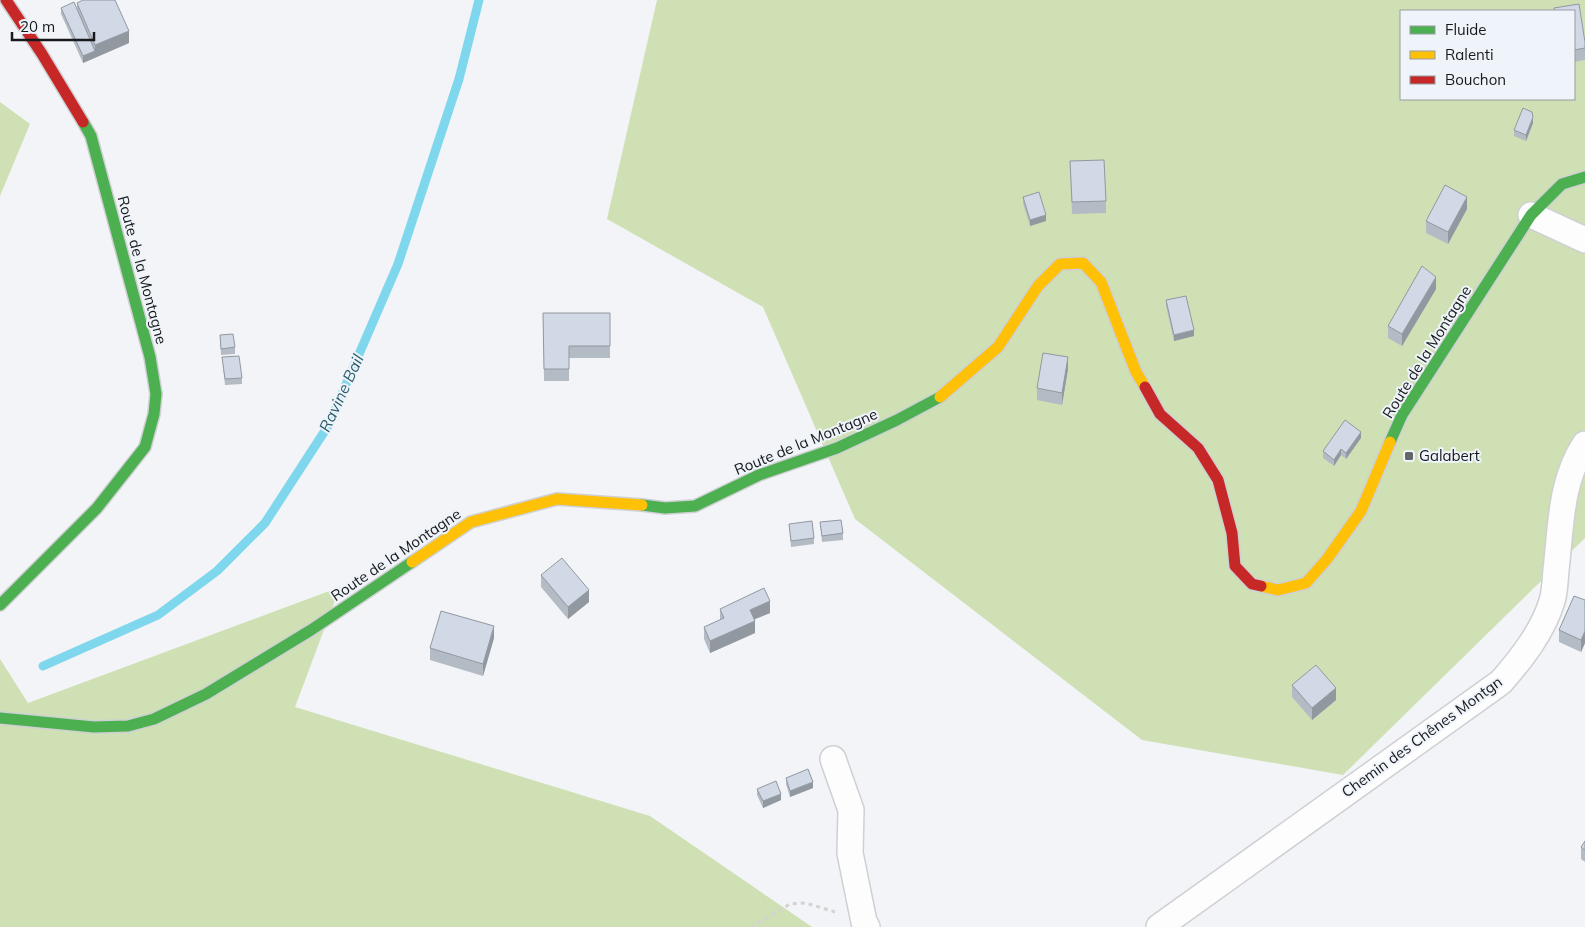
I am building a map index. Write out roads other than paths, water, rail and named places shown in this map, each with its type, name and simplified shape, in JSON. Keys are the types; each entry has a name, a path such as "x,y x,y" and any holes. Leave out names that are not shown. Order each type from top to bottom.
{"main road":[{"name":"Route de la Montagne","path":"0,605 98,508 145,447 154,414 156,394 150,357 91,136 42,54 6,0"},
{"name":"Route de la Montagne","path":"0,718 94,727 128,726 154,719 206,694 311,630 471,522 557,499 620,502 665,508 695,506 758,476 837,448 897,420 941,396 998,348 1038,286 1060,264 1082,263 1101,282 1136,372 1160,414 1198,448 1218,480 1232,533 1235,566 1252,584 1278,590 1306,583 1327,558 1361,511 1402,415 1532,215 1562,184 1585,177"}],"street":[{"path":"1532,215 1585,240"},
{"name":"Chemin des Chênes Montgn","path":"1159,927 1502,682 1519,662 1539,631 1553,600 1569,474 1585,444"},
{"path":"834,759 851,810 850,853 866,925"}],"waterway":[{"name":"Ravine Bail","path":"43,666 158,615 217,571 265,523 328,426 398,264 459,79 479,0"}],"place":[{"name":"Galabert","path":"1409,456"}]}
